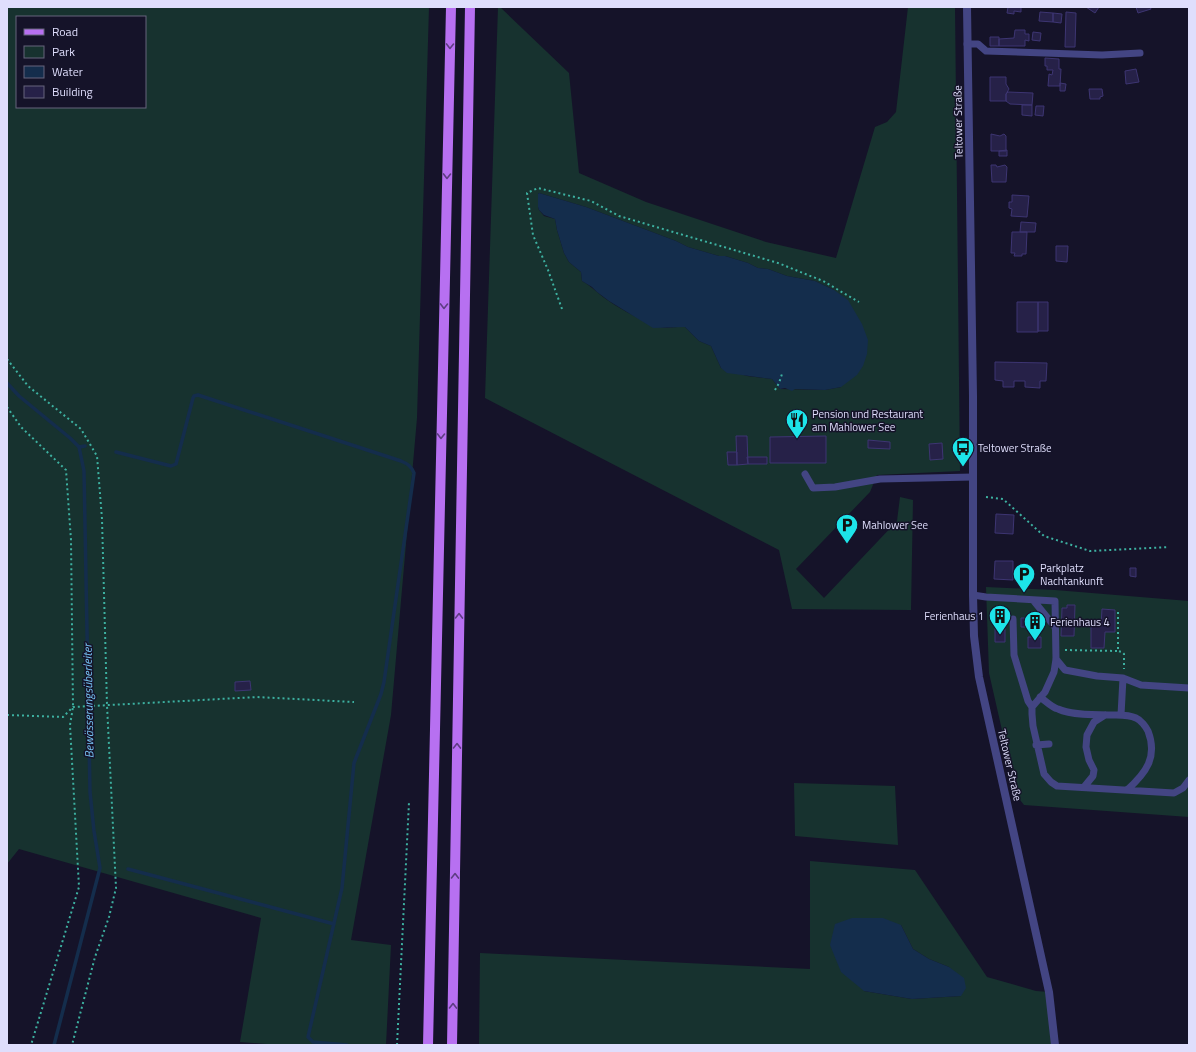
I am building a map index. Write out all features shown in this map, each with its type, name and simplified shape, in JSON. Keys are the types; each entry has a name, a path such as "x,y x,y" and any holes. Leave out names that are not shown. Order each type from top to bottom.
{"main road":[{"path":"428,1045 451,7"},
{"path":"452,1045 470,7"}],"street":[{"name":"Teltower Straße","path":"967,7 974,636 978,677 1049,992 1055,1045"}],"lane":[{"path":"967,44 978,44 986,51 1102,55 1140,52"},
{"path":"805,474 813,488 835,487 880,479 973,477"},
{"path":"973,595 1055,601 1056,659 1054,672 1045,692 1032,707"},
{"path":"1033,600 1055,627"},
{"path":"1013,619 1014,655 1028,700 1032,707 1036,745 1044,774 1051,782 1057,786 1174,793 1183,788 1189,780"},
{"path":"1056,659 1065,670 1097,676 1123,678 1140,684 1189,688"},
{"path":"1121,715 1123,678"},
{"path":"1040,697 1056,709 1066,712 1121,715 1138,718 1146,727 1152,741 1152,757 1148,767 1127,790"},
{"path":"1084,787 1093,776 1094,770 1089,760 1086,747 1087,735 1094,722 1104,715"},
{"path":"1036,745 1049,744"}],"path":[{"path":"562,309 533,235 526,193 538,188 590,201 619,216 778,263 823,281 859,302"},
{"path":"7,359 28,386 81,429 97,456 102,519 107,705 116,888 109,917 94,957 72,1045"},
{"path":"774,390 779,383 782,374"},
{"path":"7,407 21,427 66,470 71,540 73,707 70,725 79,887 31,1045"},
{"path":"986,497 1002,499 1044,536 1090,551 1169,547"},
{"path":"1118,612 1118,651"},
{"path":"1062,650 1122,652 1124,654 1123,678"},
{"path":"7,715 63,717 73,707 257,697 354,702"},
{"path":"397,1045 409,802"}],"green space":[{"path":"7,7 429,7 417,418 391,715 351,940 391,945 386,1045 279,1045 240,1042 261,918 19,849 7,864"},
{"path":"498,7 500,7 569,73 579,173 646,202 766,242 836,258 875,127 887,122 896,112 908,7 955,7 960,471 877,475 870,492 796,569 824,598 897,521 900,497 913,500 911,610 792,609 779,550 485,398","holes":["539,193 586,207 676,241 688,247 719,256 725,256 748,263 758,268 768,269 787,276 815,281 834,290 841,387 825,390 780,389 772,379 747,376 721,368 711,346 699,341 685,327 666,328 653,325 610,302 582,281 581,272 569,262 564,253 555,219 544,216 539,210 538,194"]},
{"path":"986,587 1055,590 1189,601 1189,817 1024,805 1017,796 989,673"},
{"path":"794,783 895,786 898,845 795,836"},
{"path":"810,861 915,870 987,977 1036,991 1049,992 1055,1045 479,1045 480,953 810,969","holes":["901,925 913,949 929,959 949,967 961,996 912,999 864,991"]}],"water":[{"path":"539,193 586,207 676,241 688,247 719,256 725,256 748,263 758,268 768,269 787,276 815,281 834,290 848,300 862,324 868,340 867,354 863,366 857,375 841,387 825,390 795,389 792,391 785,388 780,389 772,379 727,373 721,368 711,346 699,341 685,327 653,328 609,301 582,281 581,272 569,262 564,253 555,219 544,215 539,210"},
{"path":"852,918 883,918 901,925 913,949 929,959 949,967 964,978 966,988 961,996 912,999 864,991 841,972 830,945 835,924"}],"building":[{"path":"1008,7 1021,7 1021,12 1014,11 1014,14 1007,13"},
{"path":"1086,7 1099,7 1095,13"},
{"path":"1136,7 1150,7 1151,9 1138,13"},
{"path":"1040,12 1053,13 1053,22 1039,21"},
{"path":"1066,12 1076,13 1075,47 1065,47"},
{"path":"1053,13 1062,14 1061,23 1053,22"},
{"path":"1015,30 1025,30 1025,34 1029,34 1029,41 1025,40 1025,46 999,46 999,39 1014,38"},
{"path":"1033,32 1041,33 1040,41 1032,40"},
{"path":"990,37 999,37 999,46 990,46"},
{"path":"1045,58 1059,59 1059,69 1061,69 1060,86 1048,86 1049,74 1052,75 1053,70 1047,70 1047,66 1045,66"},
{"path":"1136,69 1139,82 1126,84 1125,71"},
{"path":"990,77 1006,77 1006,84 1009,89 1006,94 1006,101 990,101"},
{"path":"1060,83 1066,84 1065,91 1060,91"},
{"path":"1089,89 1102,89 1103,96 1100,97 1100,99 1090,99"},
{"path":"1008,92 1033,93 1032,105 1010,104 1006,101 1006,94"},
{"path":"1022,105 1032,105 1032,116 1022,115"},
{"path":"1036,106 1044,106 1043,116 1035,115"},
{"path":"991,134 1000,136 1004,134 1006,136 1006,151 991,151"},
{"path":"1007,150 1007,156 999,156 999,151"},
{"path":"991,165 996,165 997,167 1005,165 1007,167 1006,182 992,182"},
{"path":"1012,195 1029,196 1027,217 1011,216 1012,209 1009,208 1009,202 1012,202"},
{"path":"1021,222 1036,223 1035,232 1020,232"},
{"path":"1012,232 1027,232 1026,254 1022,254 1022,256 1014,256 1015,253 1011,253"},
{"path":"1056,246 1068,246 1067,262 1056,261"},
{"path":"1017,302 1038,302 1038,332 1017,332"},
{"path":"1038,302 1048,302 1048,331 1038,331"},
{"path":"995,362 1047,363 1046,381 1040,381 1040,388 1025,387 1025,381 1014,381 1014,387 1003,387 1003,381 995,380"},
{"path":"736,436 747,436 748,464 737,465"},
{"path":"826,436 826,463 770,463 770,437"},
{"path":"868,440 890,442 890,449 868,448"},
{"path":"942,443 943,459 930,460 929,444"},
{"path":"727,452 737,452 737,465 728,465"},
{"path":"747,457 767,457 767,464 748,464"},
{"path":"996,514 1014,515 1013,534 995,533"},
{"path":"995,561 1013,561 1013,580 994,579"},
{"path":"1130,568 1136,568 1136,577 1130,576"},
{"path":"1067,605 1075,605 1074,636 1061,636 1062,608 1067,608"},
{"path":"1102,609 1115,610 1115,632 1105,632 1104,648 1091,648 1091,625 1101,625"},
{"path":"995,618 1005,618 1005,630 995,629"},
{"path":"1021,618 1034,618 1034,627 1021,627"},
{"name":"Ferienhaus 1","path":"995,629 1005,630 1005,642 995,642"},
{"name":"Ferienhaus 4","path":"1028,637 1041,637 1041,648 1028,648"},
{"path":"250,681 251,690 235,691 235,682"}],"waterway":[{"name":"Bewässerungsüberleiter","path":"7,383 19,396 79,447 84,471 90,792 100,868 54,1045"},
{"path":"116,452 171,466 176,464 193,398 194,396 198,395 401,461 406,463 414,473 384,682 381,694 354,763 342,888 308,1037 313,1042 347,1045"},
{"name":"Bewässerungsüberleiter","path":"79,447 85,446"},
{"path":"128,869 334,924"}],"place":[{"name":"Pension und Restaurant am Mahlower See","path":"797,440"},
{"name":"Teltower Straße","path":"963,468"},
{"name":"Mahlower See","path":"847,544"},
{"name":"Parkplatz Nachtankunft","path":"1024,594"},
{"name":"Ferienhaus 1","path":"1000,636"},
{"name":"Ferienhaus 4","path":"1035,642"}]}
